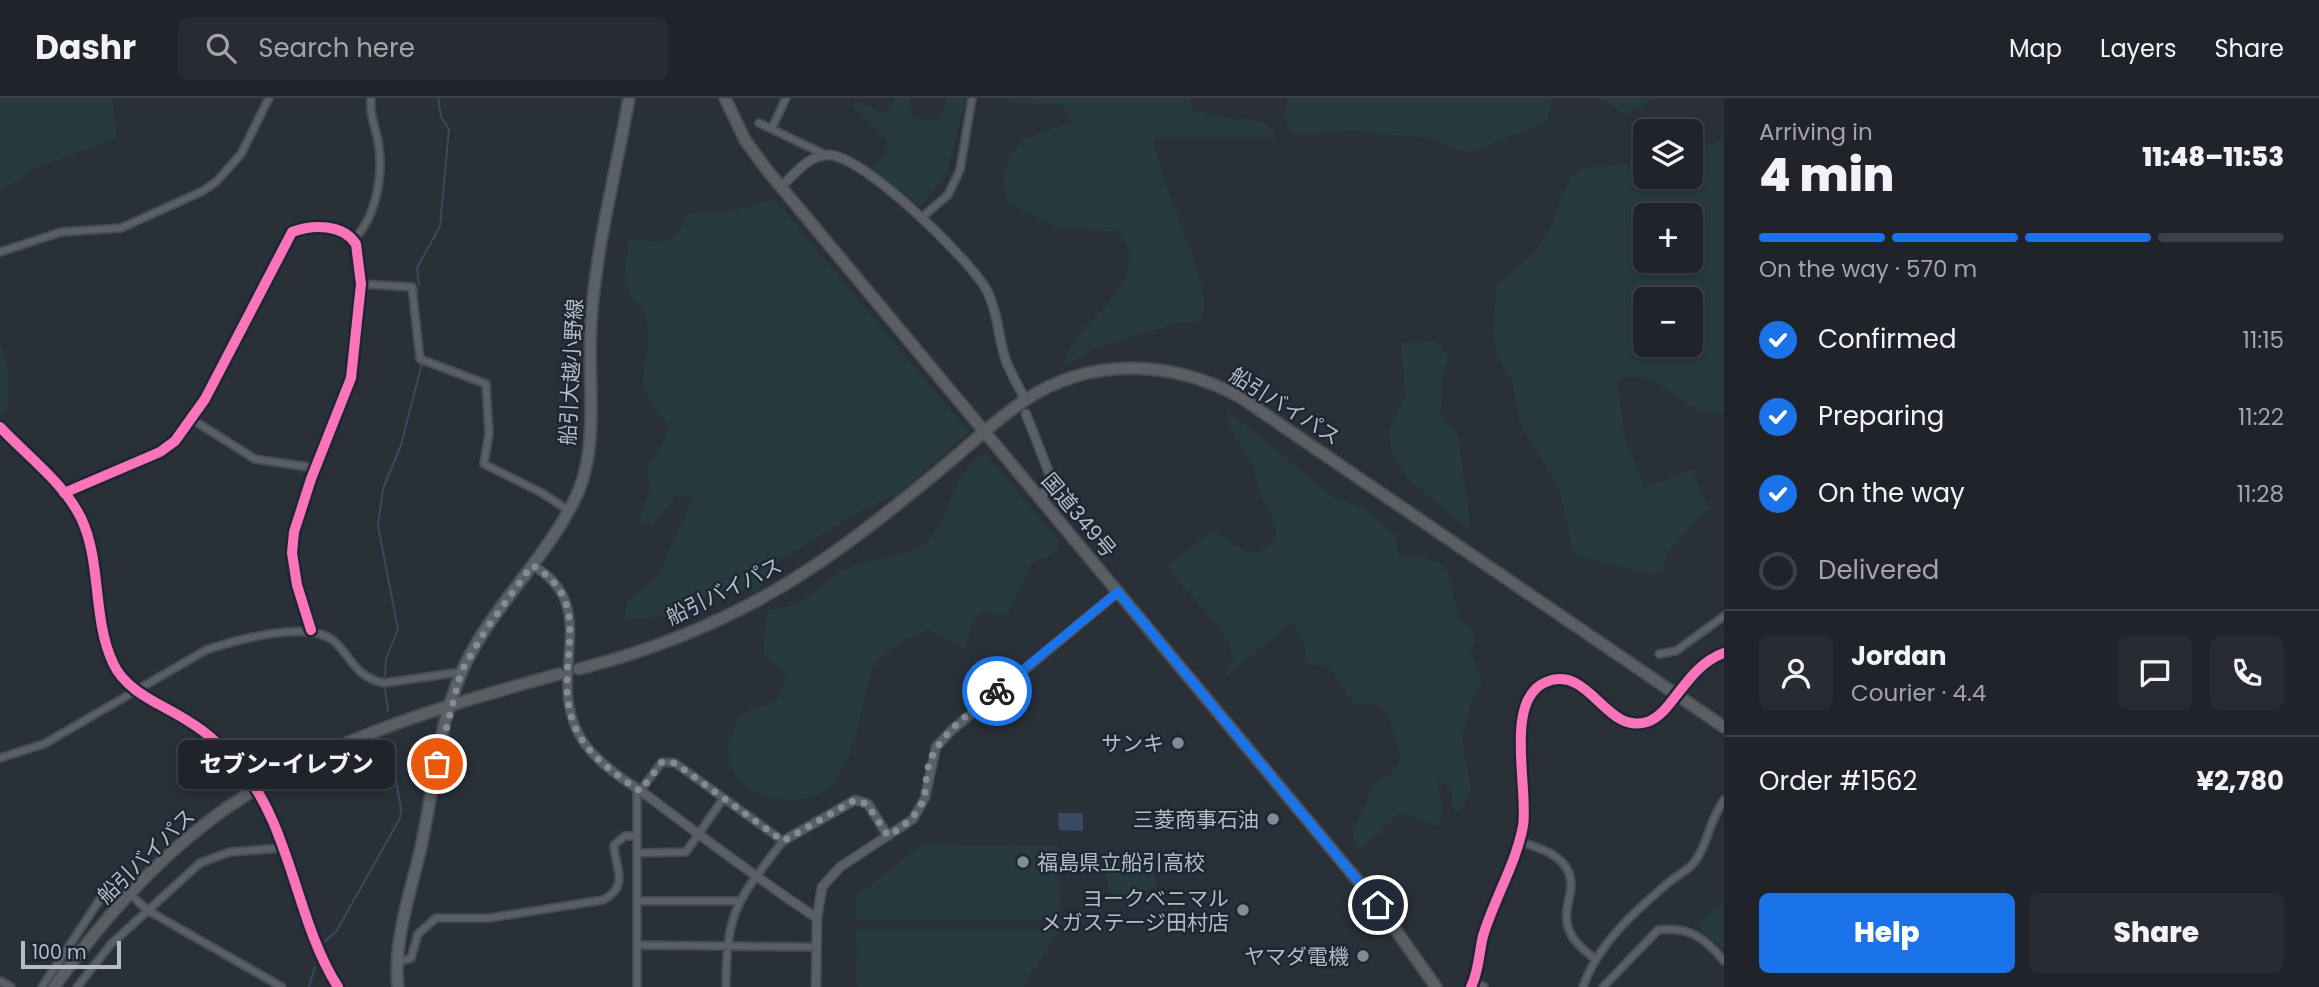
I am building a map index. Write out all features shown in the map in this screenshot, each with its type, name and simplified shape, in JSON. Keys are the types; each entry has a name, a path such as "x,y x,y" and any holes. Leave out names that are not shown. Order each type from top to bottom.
{"highway":[{"name":"国道349号","path":"725,98 745,140 780,187 1378,905 1436,987"},
{"name":"船引バイパス","path":"579,669 647,649 755,602 855,538 1025,400 1056,383 1120,368 1170,370 1217,385 1351,471 1724,727"},
{"name":"船引バイパス","path":"54,987 130,894 205,824 256,789 374,731 452,704 559,674"}],"main road":[{"name":"船引大越小野線","path":"398,987 398,962 461,672 478,641 568,510 584,474 592,391 590,325 595,283 629,98"}],"street":[{"path":"0,252 61,232 121,228 203,191 224,174 241,154 269,98"},
{"path":"353,240 380,192 379,144 370,108 371,98"},
{"path":"772,128 786,98"},
{"path":"922,218 948,195 960,170 972,98"},
{"path":"759,123 826,155 840,158 891,190 969,266 985,289 1007,364 1025,400"},
{"path":"780,187 809,162 826,155"},
{"path":"64,493 160,452 175,441 193,420 292,232 307,226 326,227 353,240 358,254 361,284 351,378 299,512 292,553 297,584 311,630"},
{"path":"361,284 412,287 421,359 486,384 489,433 484,464 542,493 568,510"},
{"path":"1026,414 1051,478 1051,485 1039,498"},
{"path":"193,420 255,459 316,468"},
{"path":"0,427 64,493 85,529 105,640 113,663 128,683 213,739 256,789 281,848 319,954 338,987"},
{"path":"532,565 558,583 568,605 568,701 576,728 592,752 638,790 817,918"},
{"path":"816,987 819,898 828,878 904,826 920,810 936,747 952,730 1118,592"},
{"path":"1659,654 1676,651 1724,616"},
{"path":"0,758 44,744 139,691 206,649 226,643 311,630 334,641 361,675 373,681 397,681 461,672"},
{"path":"1484,987 1473,984 1483,936 1518,841 1525,807 1521,725 1524,707 1533,690 1548,681 1567,680 1587,689 1617,718 1629,724 1649,722 1657,717 1707,659 1724,653"},
{"path":"637,987 638,790 656,768 668,761 783,841"},
{"path":"638,852 686,852 723,799"},
{"path":"726,987 726,945 730,922 739,901 783,841 855,800 867,804 888,836"},
{"path":"1583,987 1596,960 1634,913 1690,866 1702,848 1712,818 1724,800"},
{"path":"398,962 411,958 418,934 436,918 489,918 603,900 617,889 621,872 614,845 625,836 637,836"},
{"path":"1518,841 1548,850 1564,864 1572,883 1567,925 1576,942 1596,960"},
{"path":"77,987 111,944 200,863 212,856 230,852 281,848"},
{"path":"42,987 104,893 116,888 130,894 147,910 282,987"},
{"path":"637,901 739,901"},
{"path":"1602,987 1658,930 1691,932 1712,946 1724,961"},
{"path":"638,945 816,947"},
{"path":"0,981 11,987"}],"green space":[{"path":"0,98 112,98 117,138 34,169 0,192"},
{"path":"894,98 910,98 913,118 940,120 947,98 966,98 947,173 921,207 871,169 887,155 888,141 852,105 855,101 887,112"},
{"path":"1005,98 1191,98 1191,110 1257,121 1274,131 1278,138 1153,138 1163,177 1195,262 1205,303 1201,321 1176,324 1092,349 1060,371 1074,342 1117,292 1125,278 1129,264 1128,249 1120,232 1056,227 1008,203 1004,177 1013,152 1031,136 1072,121 1061,105 1012,103"},
{"path":"1288,98 1552,98 1547,122 1467,153 1428,138 1353,131 1296,135 1285,118"},
{"path":"1599,98 1655,98 1626,115"},
{"path":"1724,138 1724,413 1707,413 1697,409 1665,388 1642,378 1617,380 1625,438 1645,488 1692,470 1708,508 1669,551 1663,571 1654,575 1574,555 1559,489 1520,423 1513,384 1498,357 1493,337 1496,286 1539,246 1549,230 1569,182 1583,167 1633,165 1633,189 1703,189 1703,148"},
{"path":"774,199 969,432 898,494 869,506 776,563 758,591 729,589 700,599 675,616 624,620 628,600 658,575 693,498 677,495 653,525 643,523 640,514 651,488 646,468 658,453 669,426 650,403 642,385 649,333 645,313 632,298 624,279 629,239 666,239 678,232 688,213 737,210"},
{"path":"1436,341 1449,356 1442,379 1441,419 1458,434 1471,531 1409,480 1392,455 1389,431 1405,395 1401,343"},
{"path":"0,342 7,367 8,384 7,410 0,415"},
{"path":"1227,410 1331,496 1364,508 1395,536 1398,554 1427,558 1446,567 1459,618 1473,631 1475,641 1471,655 1480,674 1481,684 1471,701 1462,740 1471,788 1462,810 1453,812 1451,790 1439,779 1436,783 1442,802 1441,822 1438,826 1399,813 1361,849 1356,844 1353,830 1374,784 1394,770 1399,760 1395,735 1385,712 1376,705 1355,704 1328,666 1308,665 1304,662 1306,647 1292,623 1227,675 1226,669 1234,662 1224,635 1167,566 1211,532 1249,552 1257,552 1266,547 1276,536 1276,527 1258,488 1254,468 1231,430"},
{"path":"984,452 1059,541 1058,551 1032,564 1010,610 1002,615 981,612 974,620 964,649 929,630 891,649 872,667 852,747 839,776 830,787 816,796 800,800 783,800 751,789 738,778 730,765 728,746 741,716 776,699 784,685 786,675 763,654 767,609 782,608 803,600 850,567 906,553 926,542 941,522 965,470"},
{"path":"922,844 1059,845 1060,920 856,920 856,896"},
{"path":"1149,853 1157,888 1111,897 1103,861"},
{"path":"1717,906 1724,907 1724,950 1700,929 1702,920"},
{"path":"856,930 1059,930 1023,987 857,987"}],"water":[{"path":"1058,813 1083,813 1083,831 1059,830"}],"waterway":[{"path":"419,285 417,268 440,226 449,129 441,117 438,98"},
{"path":"418,289 416,297 423,357"},
{"path":"385,676 386,659 398,629 378,526 383,489 401,445 422,363"},
{"path":"385,689 388,711"},
{"path":"325,941 336,932 400,818 401,808 389,743"},
{"path":"309,987 315,967"}],"cycle path":[{"path":"64,493 160,452 175,441 205,399 292,232 318,227 336,229 356,244 361,284 351,378 311,479 294,532 292,553 297,585 311,630"},
{"path":"0,427 55,481 81,518 92,553 106,646 119,674 137,691 197,727 220,745 254,786 269,813 311,931 338,987"},
{"path":"1471,987 1483,936 1523,826 1521,726 1525,707 1533,692 1546,682 1561,679 1574,682 1620,719 1632,723 1647,722 1665,710 1699,669 1724,653"}],"way so far":[{"path":"437,764 461,672 485,631 532,565 558,583 568,605 568,701 576,728 592,752 640,791 662,762 675,763 783,841 855,800 863,800 867,804 888,836 904,826 920,810 925,798 936,747 997,691"}],"place":[{"name":"サンキ","path":"1178,743"},
{"name":"セブン-イレブン","path":"437,764"},
{"name":"三菱商事石油","path":"1273,819"},
{"name":"福島県立船引高校","path":"1023,862"},
{"name":"ヨークベニマル メガステージ田村店","path":"1243,910"},
{"name":"ヤマダ電機","path":"1363,956"}],"route":[{"path":"997,691 1118,592 1378,905"}]}
